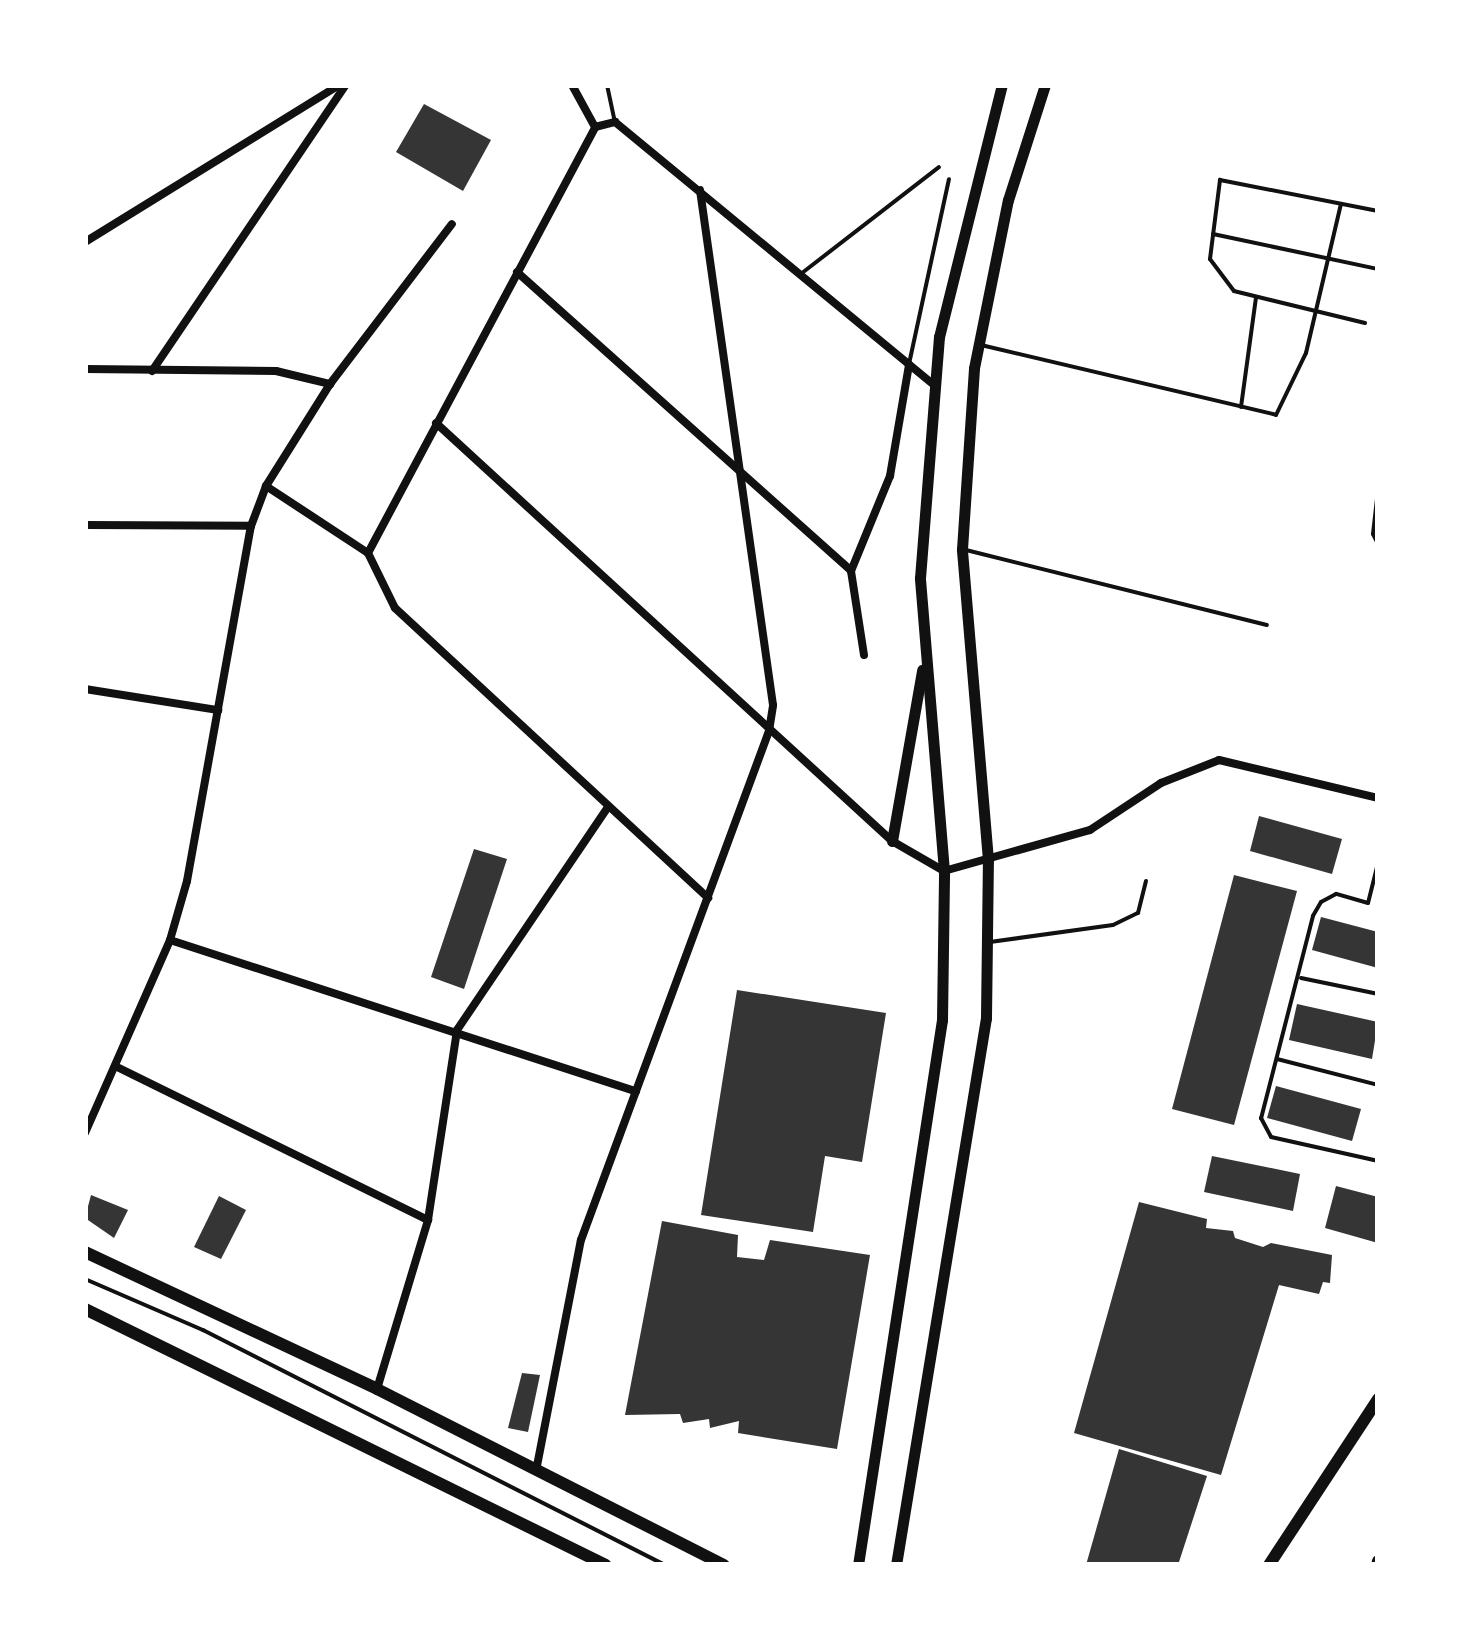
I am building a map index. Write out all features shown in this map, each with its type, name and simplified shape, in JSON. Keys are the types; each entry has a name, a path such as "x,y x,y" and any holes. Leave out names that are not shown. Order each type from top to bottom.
{"main road":[{"path":"858,1565 942,1020 944,872 920,578 935,386 948,287 1002,85"},
{"path":"896,1565 982,1064 988,860 962,548 976,344 1008,200 1045,85"},
{"path":"892,842 925,651"},
{"path":"85,1252 377,1389 724,1565"},
{"path":"85,1310 606,1565"},
{"path":"1269,1565 1378,1399"}],"street":[{"path":"85,242 342,85"},
{"path":"152,371 342,85"},
{"path":"572,85 595,126"},
{"path":"368,553 595,126 614,122 935,386"},
{"path":"536,1471 582,1240 769,731 772,679 737,470 700,190"},
{"path":"85,1133 170,940 252,526 266,486 330,384 452,224"},
{"path":"517,272 851,572"},
{"path":"864,655 851,572 890,476 909,364"},
{"path":"85,368 276,371 330,384"},
{"path":"436,423 892,842 944,872 1090,830 1161,783 1220,760 1378,798"},
{"path":"266,486 368,553 394,608 708,898"},
{"path":"85,525 252,526"},
{"path":"85,689 218,710"},
{"path":"377,1389 428,1220 456,1030 608,807"},
{"path":"170,940 636,1091"},
{"path":"114,1066 428,1220"}],"lane":[{"path":"606,85 614,122"},
{"path":"802,273 939,167"},
{"path":"909,364 949,179"},
{"path":"1365,323 1234,291 1210,260 1213,234 1220,180 1378,211"},
{"path":"976,344 1276,415 1306,353 1341,204"},
{"path":"1213,234 1378,270"},
{"path":"1241,407 1256,296"},
{"path":"1378,490 1373,534 1378,544"},
{"path":"962,548 1267,625"},
{"path":"1368,903 1378,863"},
{"path":"987,942 1114,926 1138,913 1146,881"},
{"path":"1378,905 1336,894 1321,902 1262,1128 1271,1137 1378,1161"},
{"path":"1300,978 1378,994"},
{"path":"1277,1060 1378,1085"},
{"path":"85,1279 203,1330 665,1565"}],"building":[{"path":"424,104 491,140 463,191 396,152"},
{"path":"1259,816 1342,839 1332,874 1250,851"},
{"path":"474,849 507,859 464,989 431,977"},
{"path":"1234,875 1297,891 1234,1125 1172,1109"},
{"path":"1321,917 1378,932 1378,968 1312,950"},
{"path":"737,990 886,1013 862,1162 825,1156 813,1232 701,1215"},
{"path":"1297,1004 1378,1022 1372,1059 1289,1040"},
{"path":"1276,1086 1361,1109 1352,1141 1267,1118"},
{"path":"1212,1156 1300,1174 1293,1211 1204,1192"},
{"path":"1336,1186 1378,1197 1378,1243 1325,1228"},
{"path":"91,1195 128,1210 114,1238 85,1218"},
{"path":"219,1196 246,1210 221,1259 194,1247"},
{"path":"1139,1202 1207,1219 1206,1228 1233,1231 1235,1238 1263,1247 1271,1243 1332,1255 1330,1283 1323,1282 1319,1294 1279,1285 1221,1475 1074,1433"},
{"path":"662,1221 738,1235 737,1257 764,1260 770,1240 870,1255 837,1449 738,1433 739,1421 710,1428 709,1419 683,1423 680,1414 625,1415"},
{"path":"522,1373 540,1375 528,1432 508,1428"},
{"path":"1119,1449 1207,1476 1178,1565 1086,1565"}]}
